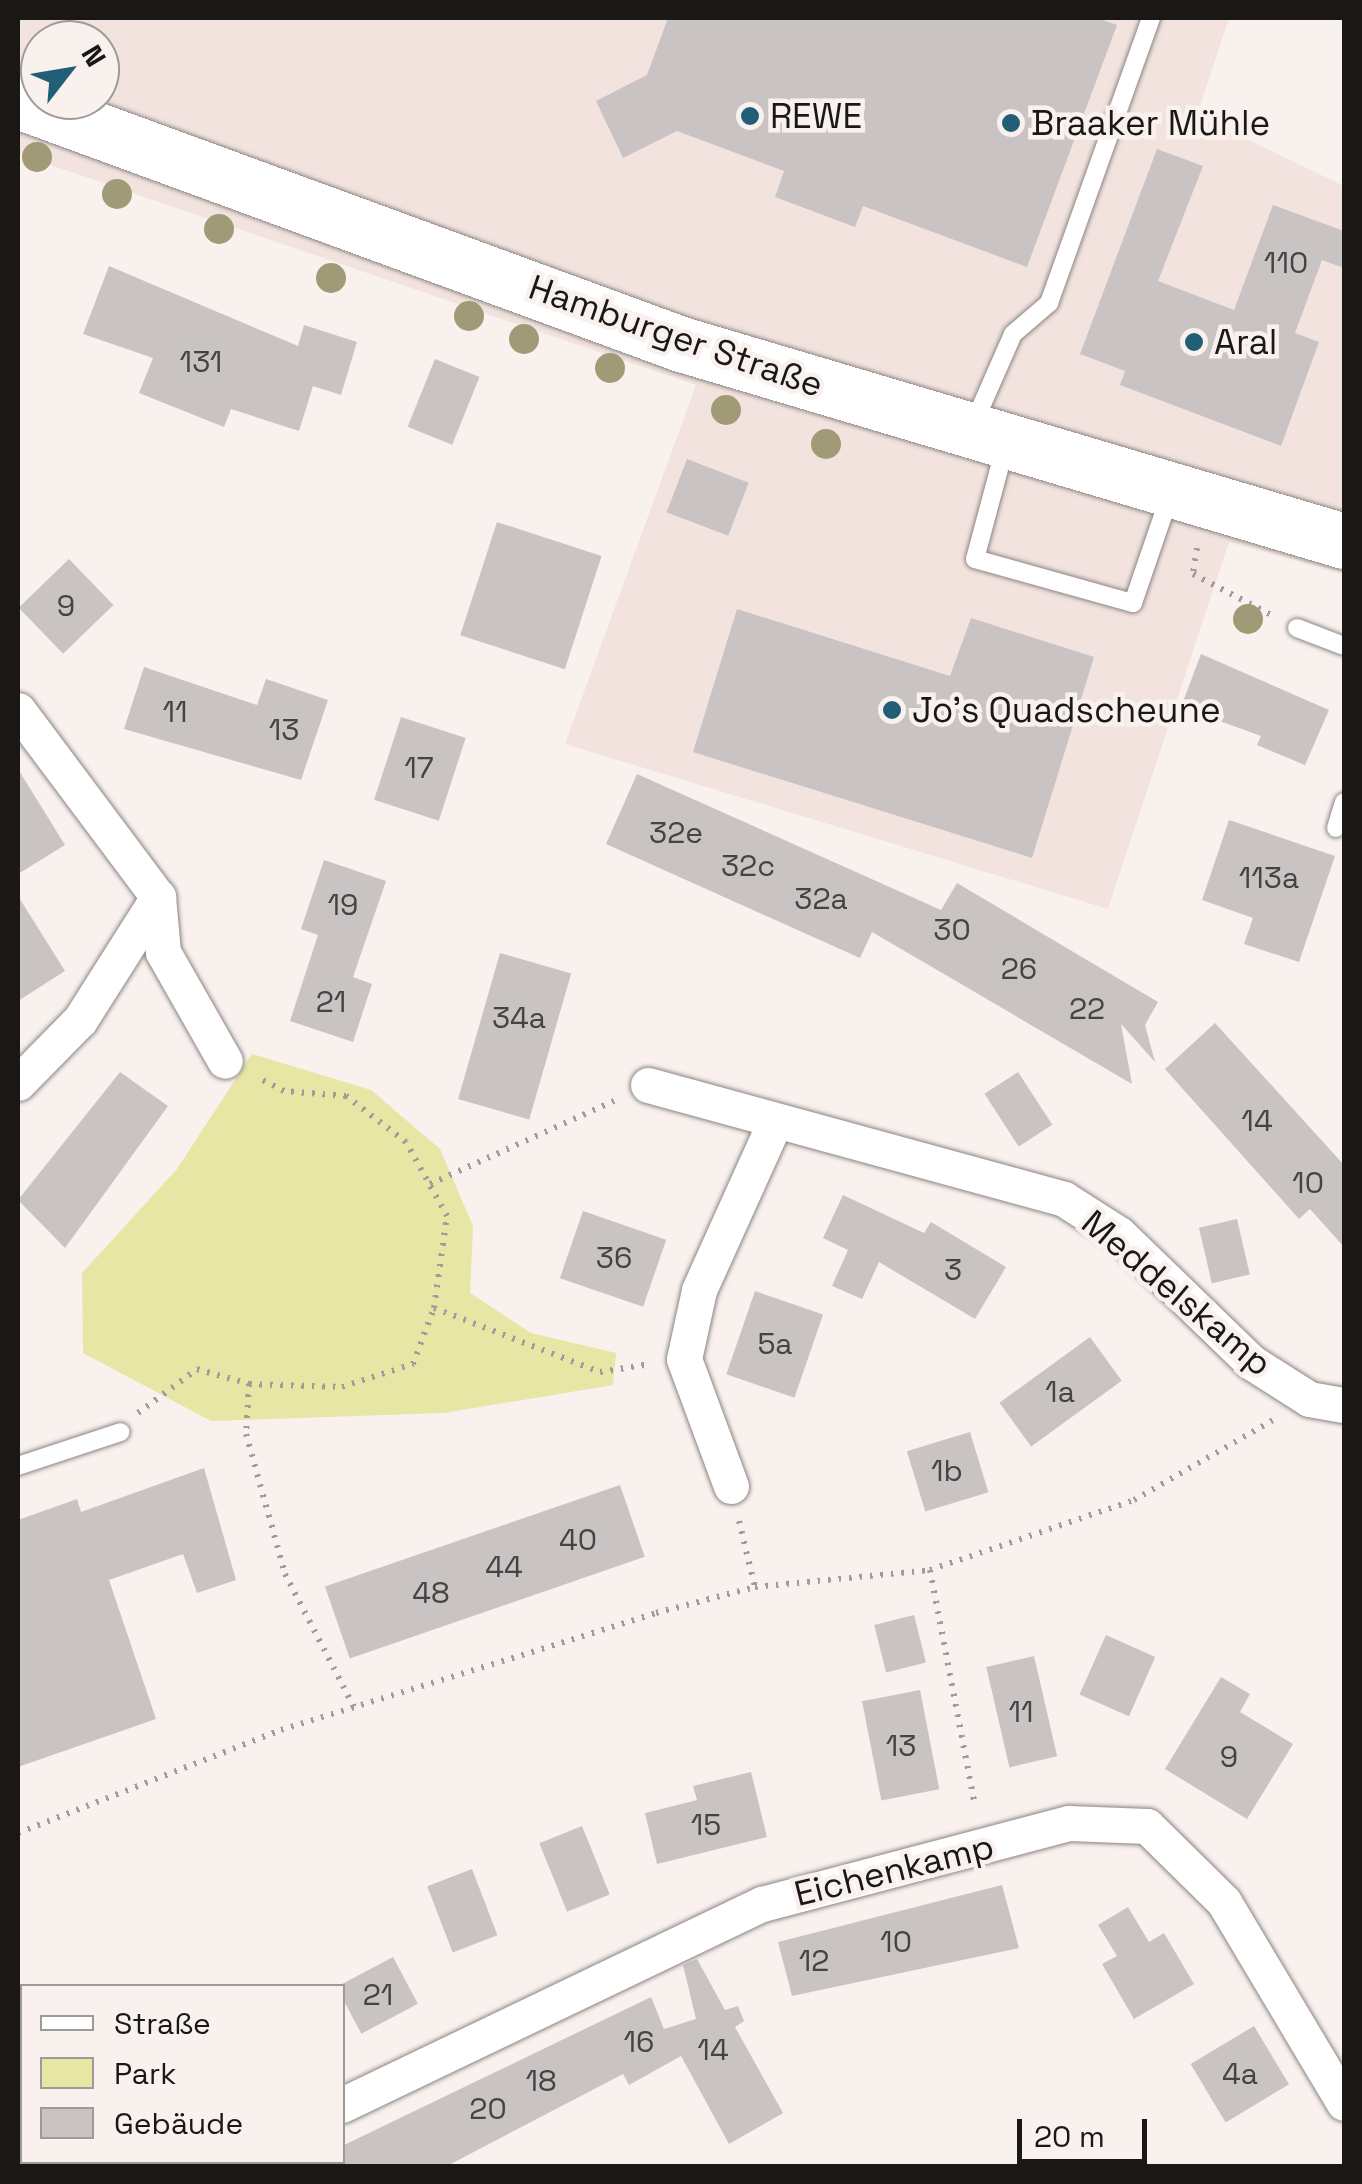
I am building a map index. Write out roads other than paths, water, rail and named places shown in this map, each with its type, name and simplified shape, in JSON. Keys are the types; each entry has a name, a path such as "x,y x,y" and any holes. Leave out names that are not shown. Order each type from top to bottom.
{"main road":[{"name":"Hamburger Straße","path":"18,101 681,344 1344,541"}],"street":[{"path":"18,710 158,897 163,952 225,1061"},
{"path":"18,1082 80,1020 158,897"},
{"name":"Meddelskamp","path":"648,1085 1064,1199 1120,1234 1251,1362 1309,1399 1344,1405"},
{"path":"731,1486 684,1358 699,1290 775,1122"},
{"name":"Eichenkamp","path":"345,2104 762,1904 1069,1823 1147,1826 1224,1902 1344,2103"}],"lane":[{"path":"1151,18 1049,303 1013,334 989,436 975,559 1133,604 1188,495"},
{"path":"1297,628 1344,646"},
{"path":"1336,828 1344,802"},
{"path":"18,1466 121,1432"}],"place":[{"name":"REWE","path":"750,116"},
{"name":"Braaker Mühle","path":"1011,123"},
{"name":"Aral","path":"1194,342"},
{"name":"Jo's Quadscheune","path":"892,710"}]}
